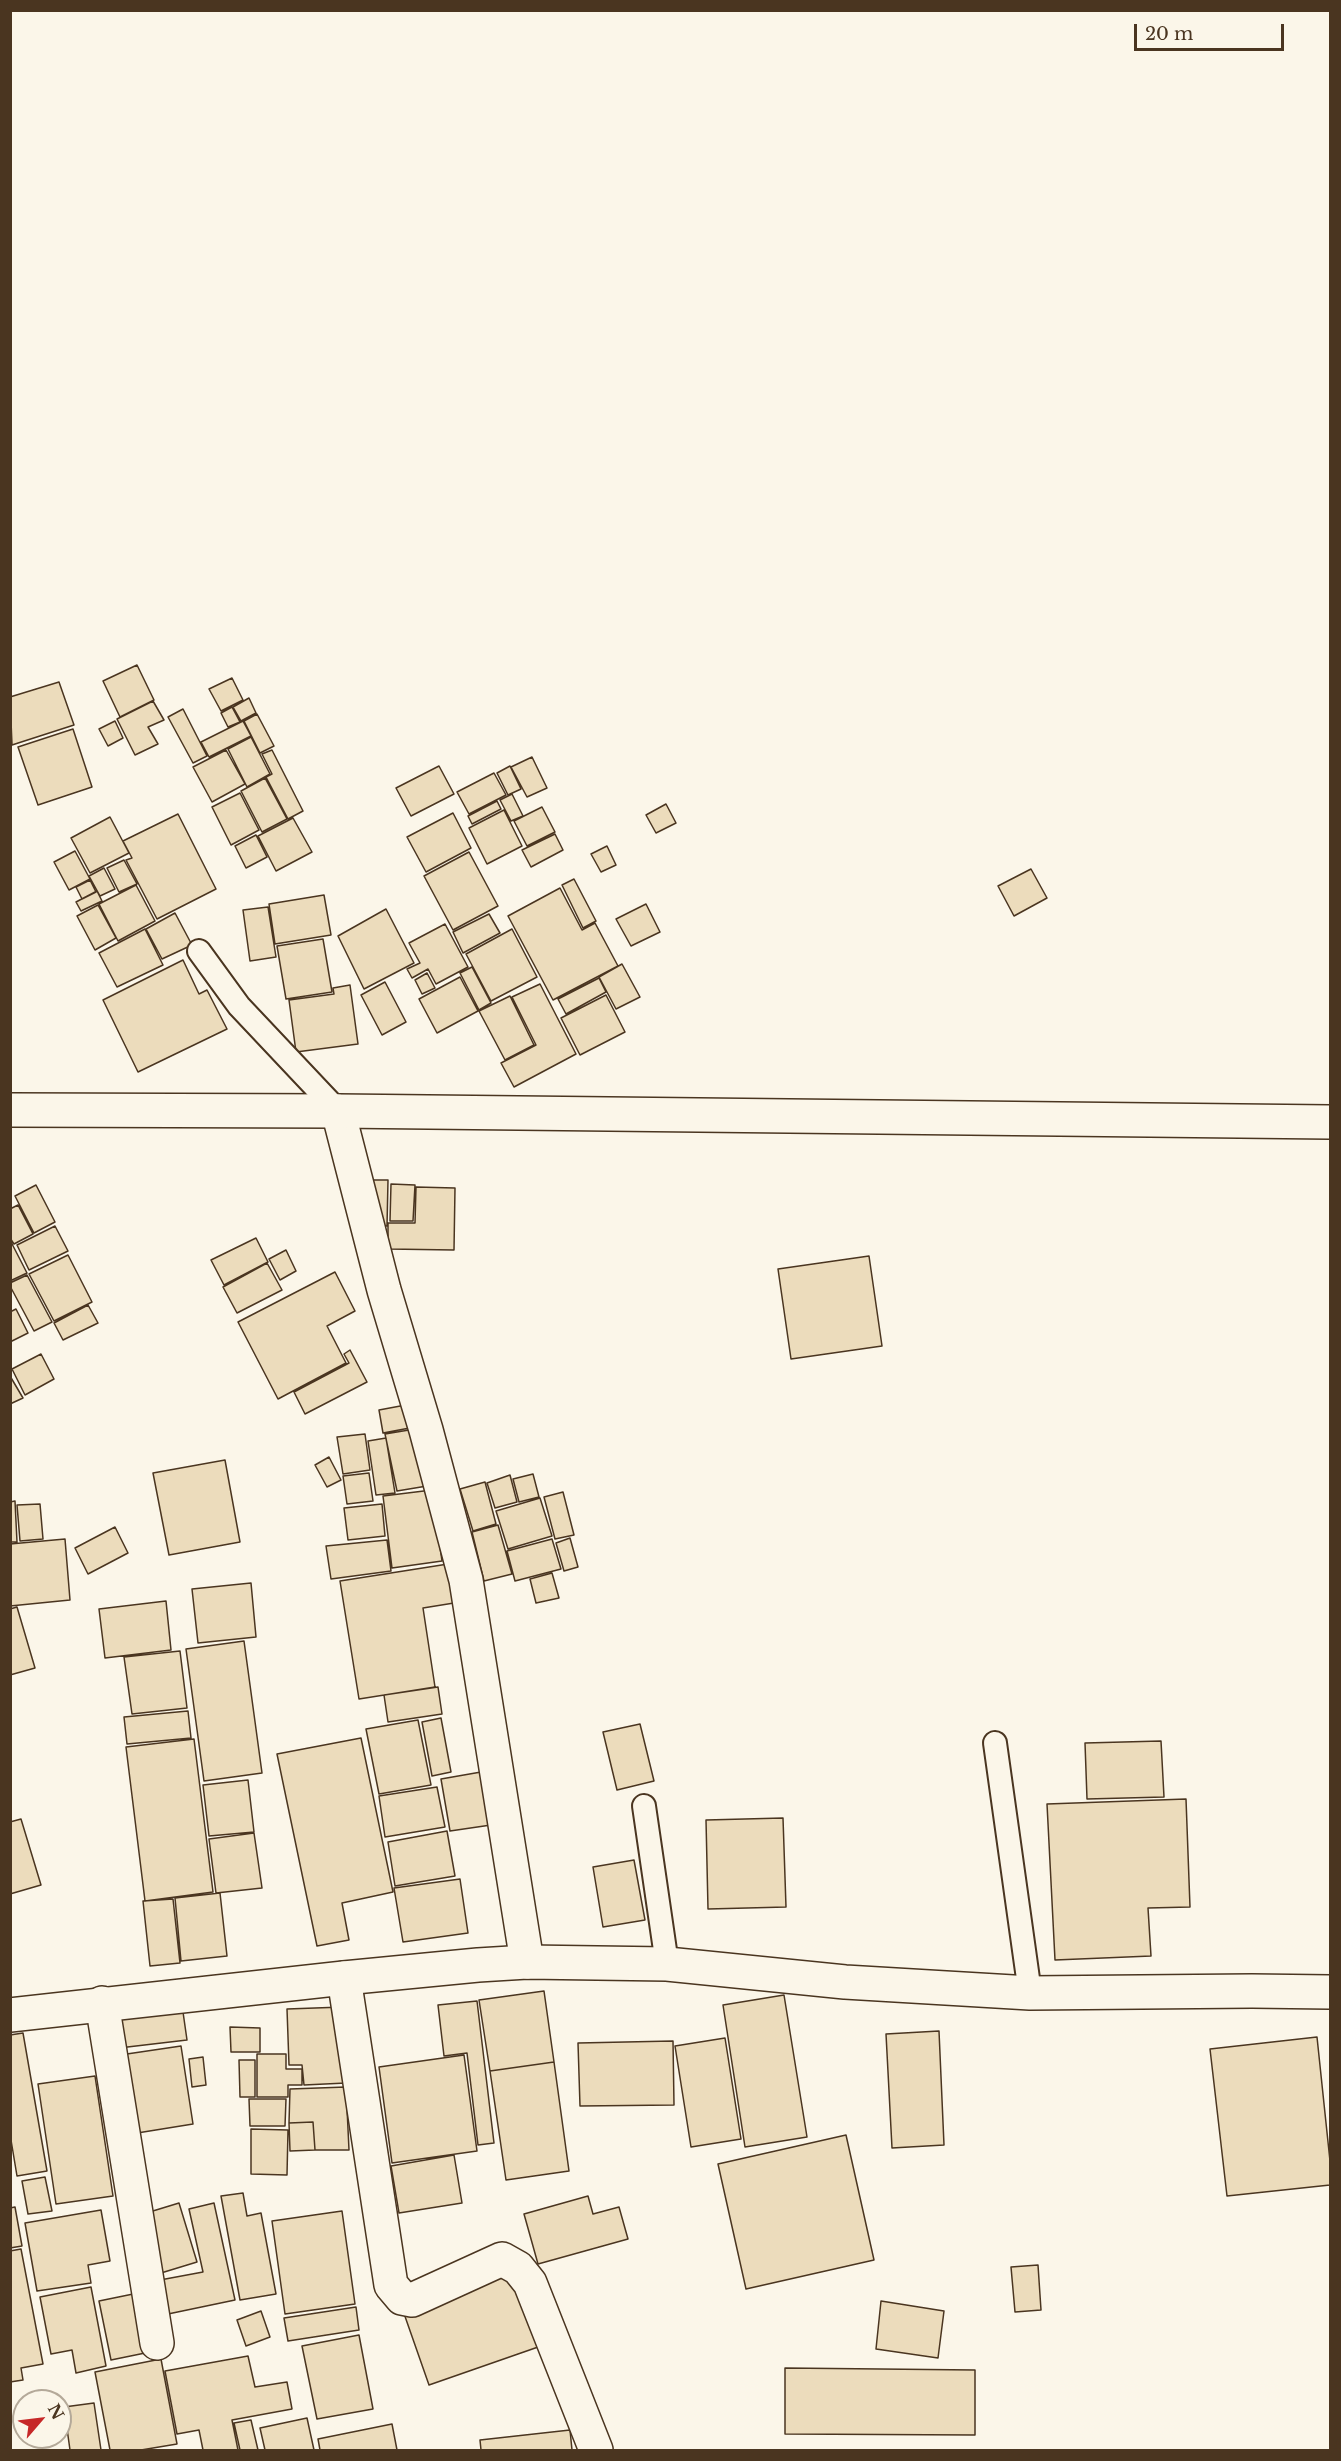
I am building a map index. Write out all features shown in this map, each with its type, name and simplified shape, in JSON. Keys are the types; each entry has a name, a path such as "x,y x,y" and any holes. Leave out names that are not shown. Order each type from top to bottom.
{"street":[{"path":"10,1110 338,1111 1330,1122"},
{"path":"338,1111 384,1290 426,1430 466,1580 527,1962"},
{"path":"10,2015 344,1978 527,1962 667,1964 845,1982 1030,1994 1330,1992"},
{"path":"344,1978 391,2285 402,2298 412,2300 502,2259 518,2268 530,2283 596,2451"},
{"path":"102,2003 157,2343"}],"lane":[{"path":"199,951 239,1006 338,1111"},
{"path":"995,1743 1030,1994"},
{"path":"644,1806 667,1964"}],"building":[{"path":"137,665 154,700 120,717 103,681"},
{"path":"232,678 243,700 221,711 209,689"},
{"path":"59,682 74,725 12,745 10,697"},
{"path":"249,698 256,713 241,721 233,707"},
{"path":"153,701 164,720 148,727 158,744 135,755 117,719"},
{"path":"232,707 240,722 228,727 221,713"},
{"path":"183,709 207,756 193,763 168,717"},
{"path":"257,714 274,746 260,753 244,721"},
{"path":"115,721 123,738 108,746 99,729"},
{"path":"243,721 251,736 209,757 201,742"},
{"path":"73,729 92,787 38,805 18,747"},
{"path":"251,737 270,774 247,787 228,749"},
{"path":"226,750 245,784 212,802 193,767"},
{"path":"272,750 303,811 288,819 266,777 272,774 262,754"},
{"path":"532,757 547,788 527,797 511,767"},
{"path":"439,766 454,794 411,816 396,788"},
{"path":"510,766 521,789 508,795 497,773"},
{"path":"494,773 506,795 469,814 457,792"},
{"path":"265,778 287,819 262,832 241,791"},
{"path":"240,793 259,830 231,845 212,807"},
{"path":"512,794 523,816 511,821 500,800"},
{"path":"497,801 501,809 472,824 468,816"},
{"path":"666,804 676,823 656,833 646,815"},
{"path":"542,807 555,832 527,846 514,821"},
{"path":"504,810 522,846 487,864 469,828"},
{"path":"453,813 471,848 426,872 407,837"},
{"path":"178,814 216,889 157,919 126,860 132,858 123,841"},
{"path":"110,817 129,853 90,873 71,838"},
{"path":"293,818 312,852 276,871 258,836"},
{"path":"555,834 563,850 531,867 522,850"},
{"path":"256,835 267,857 246,868 235,846"},
{"path":"607,846 616,865 601,872 591,854"},
{"path":"75,851 90,879 69,890 54,862"},
{"path":"469,852 498,906 453,930 424,876"},
{"path":"124,860 137,884 119,892 107,868"},
{"path":"104,868 115,889 100,896 89,876"},
{"path":"1031,869 1047,898 1014,916 998,886"},
{"path":"574,879 596,921 583,928 562,885"},
{"path":"90,880 96,892 82,899 76,887"},
{"path":"136,885 155,921 118,941 99,904"},
{"path":"560,888 582,930 595,923 618,966 553,1000 508,916"},
{"path":"97,891 102,901 81,911 76,902"},
{"path":"324,895 331,935 275,944 269,904"},
{"path":"646,904 660,932 631,946 616,919"},
{"path":"98,905 116,938 95,950 77,916"},
{"path":"268,907 276,957 250,961 243,910"},
{"path":"386,909 414,963 364,989 338,936"},
{"path":"175,913 192,945 162,959 146,929"},
{"path":"489,914 500,933 463,953 453,932"},
{"path":"445,924 468,967 436,984 428,969 412,978 407,969 420,963 409,943"},
{"path":"145,929 163,965 117,987 99,953"},
{"path":"512,929 537,977 491,1001 466,954"},
{"path":"323,939 332,992 286,999 277,946"},
{"path":"183,960 199,994 207,990 227,1029 138,1072 103,1000"},
{"path":"622,964 640,997 616,1009 599,977"},
{"path":"472,967 491,1003 479,1010 460,973"},
{"path":"427,973 435,988 422,994 415,980"},
{"path":"460,977 478,1011 437,1033 419,999"},
{"path":"599,978 606,992 566,1014 558,999"},
{"path":"385,982 406,1022 382,1035 361,995"},
{"path":"540,984 576,1054 514,1087 501,1063 536,1045 512,997"},
{"path":"350,985 358,1044 296,1052 289,1000 334,994 333,988"},
{"path":"606,995 625,1032 580,1055 561,1018"},
{"path":"510,996 534,1045 505,1060 479,1011"},
{"path":"373,1180 388,1180 387,1226 372,1226"},
{"path":"391,1184 415,1185 413,1221 390,1221"},
{"path":"36,1185 55,1222 34,1233 15,1196"},
{"path":"416,1187 455,1188 454,1250 388,1249 388,1223 415,1223"},
{"path":"18,1205 33,1234 14,1244 10,1238 10,1209"},
{"path":"55,1226 68,1251 29,1270 17,1245"},
{"path":"256,1238 268,1262 224,1285 211,1260"},
{"path":"10,1240 27,1273 10,1281"},
{"path":"286,1250 296,1271 280,1280 269,1259"},
{"path":"68,1255 92,1302 54,1321 29,1274"},
{"path":"869,1256 882,1346 791,1359 778,1269"},
{"path":"267,1263 282,1290 237,1313 223,1287"},
{"path":"335,1272 355,1311 327,1326 346,1363 278,1399 238,1322"},
{"path":"27,1275 52,1322 34,1331 10,1286 10,1283"},
{"path":"88,1305 98,1323 63,1340 54,1323"},
{"path":"16,1309 28,1333 10,1342 10,1312"},
{"path":"350,1350 367,1382 305,1414 294,1392 349,1363 344,1354"},
{"path":"41,1354 54,1379 25,1395 12,1369"},
{"path":"10,1376 23,1398 10,1404"},
{"path":"411,1404 415,1427 383,1433 379,1410"},
{"path":"415,1429 427,1486 397,1491 385,1434"},
{"path":"365,1434 370,1470 343,1474 337,1437"},
{"path":"386,1438 395,1493 376,1495 368,1441"},
{"path":"329,1457 341,1480 327,1487 315,1465"},
{"path":"225,1460 240,1542 169,1555 153,1473"},
{"path":"369,1473 373,1501 347,1504 343,1476"},
{"path":"533,1474 539,1497 519,1502 513,1479"},
{"path":"510,1475 517,1502 495,1508 487,1483"},
{"path":"485,1482 496,1524 473,1531 460,1489"},
{"path":"432,1490 442,1561 392,1568 383,1496"},
{"path":"563,1492 574,1535 555,1539 544,1497"},
{"path":"540,1498 552,1536 508,1549 496,1511"},
{"path":"15,1501 17,1542 10,1542 10,1502"},
{"path":"40,1504 43,1539 20,1541 17,1505"},
{"path":"382,1504 385,1536 348,1540 344,1508"},
{"path":"498,1525 512,1574 484,1581 472,1532"},
{"path":"115,1527 128,1553 88,1574 75,1548"},
{"path":"570,1538 578,1567 564,1571 556,1543"},
{"path":"65,1539 70,1600 10,1606 10,1544"},
{"path":"552,1539 561,1569 515,1581 507,1551"},
{"path":"387,1540 391,1571 331,1579 326,1546"},
{"path":"448,1564 454,1603 423,1608 435,1687 359,1699 340,1581"},
{"path":"552,1573 559,1598 536,1603 530,1579"},
{"path":"251,1583 256,1637 198,1643 192,1589"},
{"path":"166,1601 171,1650 105,1658 99,1609"},
{"path":"17,1607 35,1668 10,1675 10,1609"},
{"path":"244,1641 262,1773 204,1781 186,1649"},
{"path":"180,1651 187,1708 132,1714 124,1657"},
{"path":"438,1687 442,1714 388,1722 384,1695"},
{"path":"188,1711 191,1738 127,1744 124,1717"},
{"path":"441,1718 451,1772 432,1776 422,1722"},
{"path":"418,1720 431,1785 379,1794 366,1729"},
{"path":"640,1724 654,1781 617,1790 603,1732"},
{"path":"361,1738 393,1892 342,1903 349,1940 317,1946 277,1754"},
{"path":"194,1739 213,1892 145,1901 126,1747"},
{"path":"1161,1741 1164,1797 1087,1799 1085,1743"},
{"path":"481,1772 491,1825 450,1831 441,1779"},
{"path":"248,1780 254,1832 209,1836 203,1785"},
{"path":"437,1787 445,1827 385,1837 379,1796"},
{"path":"1186,1799 1190,1907 1148,1908 1151,1956 1055,1960 1047,1804"},
{"path":"783,1818 786,1907 708,1909 706,1820"},
{"path":"21,1819 41,1885 10,1894 10,1822"},
{"path":"447,1831 455,1876 395,1886 388,1842"},
{"path":"254,1833 262,1888 216,1893 209,1839"},
{"path":"634,1860 645,1920 603,1927 593,1867"},
{"path":"460,1879 468,1933 403,1942 394,1888"},
{"path":"220,1893 227,1956 181,1961 175,1898"},
{"path":"173,1899 180,1963 150,1966 143,1901"},
{"path":"544,1991 554,2062 490,2071 479,2000"},
{"path":"784,1995 807,2137 745,2147 723,2005"},
{"path":"477,2001 494,2143 478,2145 467,2053 444,2056 438,2005"},
{"path":"343,2007 346,2083 304,2085 302,2065 289,2065 287,2009"},
{"path":"183,2012 187,2040 119,2048 115,2020"},
{"path":"230,2027 260,2028 260,2052 231,2052"},
{"path":"939,2031 944,2145 892,2148 886,2034"},
{"path":"23,2033 47,2171 17,2176 10,2134 10,2035"},
{"path":"1317,2037 1330,2161 1330,2185 1227,2196 1210,2049"},
{"path":"725,2038 741,2139 691,2147 675,2046"},
{"path":"673,2041 674,2105 580,2106 578,2043"},
{"path":"181,2046 193,2124 131,2134 120,2055"},
{"path":"257,2054 286,2054 286,2069 302,2069 302,2085 288,2085 288,2097 257,2097"},
{"path":"464,2055 477,2151 392,2163 379,2067"},
{"path":"203,2057 206,2085 192,2087 189,2059"},
{"path":"239,2060 255,2060 255,2097 240,2097"},
{"path":"554,2062 569,2171 506,2180 490,2071"},
{"path":"95,2076 113,2196 56,2204 38,2084"},
{"path":"346,2087 349,2150 315,2150 313,2122 289,2123 290,2089"},
{"path":"249,2099 286,2099 285,2126 250,2126"},
{"path":"313,2122 315,2150 290,2151 289,2123"},
{"path":"251,2129 288,2130 287,2175 251,2174"},
{"path":"846,2135 874,2260 746,2289 718,2164"},
{"path":"454,2155 462,2203 399,2213 391,2166"},
{"path":"45,2177 52,2211 28,2214 22,2181"},
{"path":"243,2193 247,2216 261,2213 276,2294 240,2300 221,2196"},
{"path":"588,2196 593,2214 619,2207 628,2239 538,2264 524,2214"},
{"path":"179,2203 197,2262 161,2273 143,2214"},
{"path":"214,2203 235,2300 168,2314 160,2280 203,2272 189,2209"},
{"path":"15,2207 22,2246 10,2248 10,2208"},
{"path":"101,2210 110,2261 88,2265 91,2283 37,2291 25,2223"},
{"path":"342,2211 355,2304 285,2314 272,2221"},
{"path":"21,2249 43,2364 21,2368 23,2380 10,2382 10,2251"},
{"path":"512,2265 541,2346 429,2385 401,2305"},
{"path":"1038,2265 1041,2310 1015,2312 1011,2267"},
{"path":"91,2287 106,2366 76,2373 72,2350 51,2354 40,2297"},
{"path":"138,2293 150,2352 111,2360 99,2301"},
{"path":"881,2301 944,2311 938,2358 876,2349"},
{"path":"356,2307 359,2330 288,2341 284,2318"},
{"path":"261,2311 270,2337 246,2346 237,2320"},
{"path":"359,2335 373,2409 317,2419 302,2346"},
{"path":"248,2356 255,2387 287,2382 292,2409 232,2420 238,2450 203,2450 199,2430 177,2434 165,2371"},
{"path":"161,2359 177,2444 141,2450 110,2450 95,2372"},
{"path":"785,2368 975,2370 975,2435 785,2434"},
{"path":"94,2403 101,2450 70,2450 72,2449 72,2406"},
{"path":"307,2418 314,2450 265,2450 260,2428"},
{"path":"251,2420 258,2450 240,2450 234,2423"},
{"path":"392,2424 397,2450 320,2450 318,2439"},
{"path":"570,2430 572,2450 481,2450 480,2440"}]}
